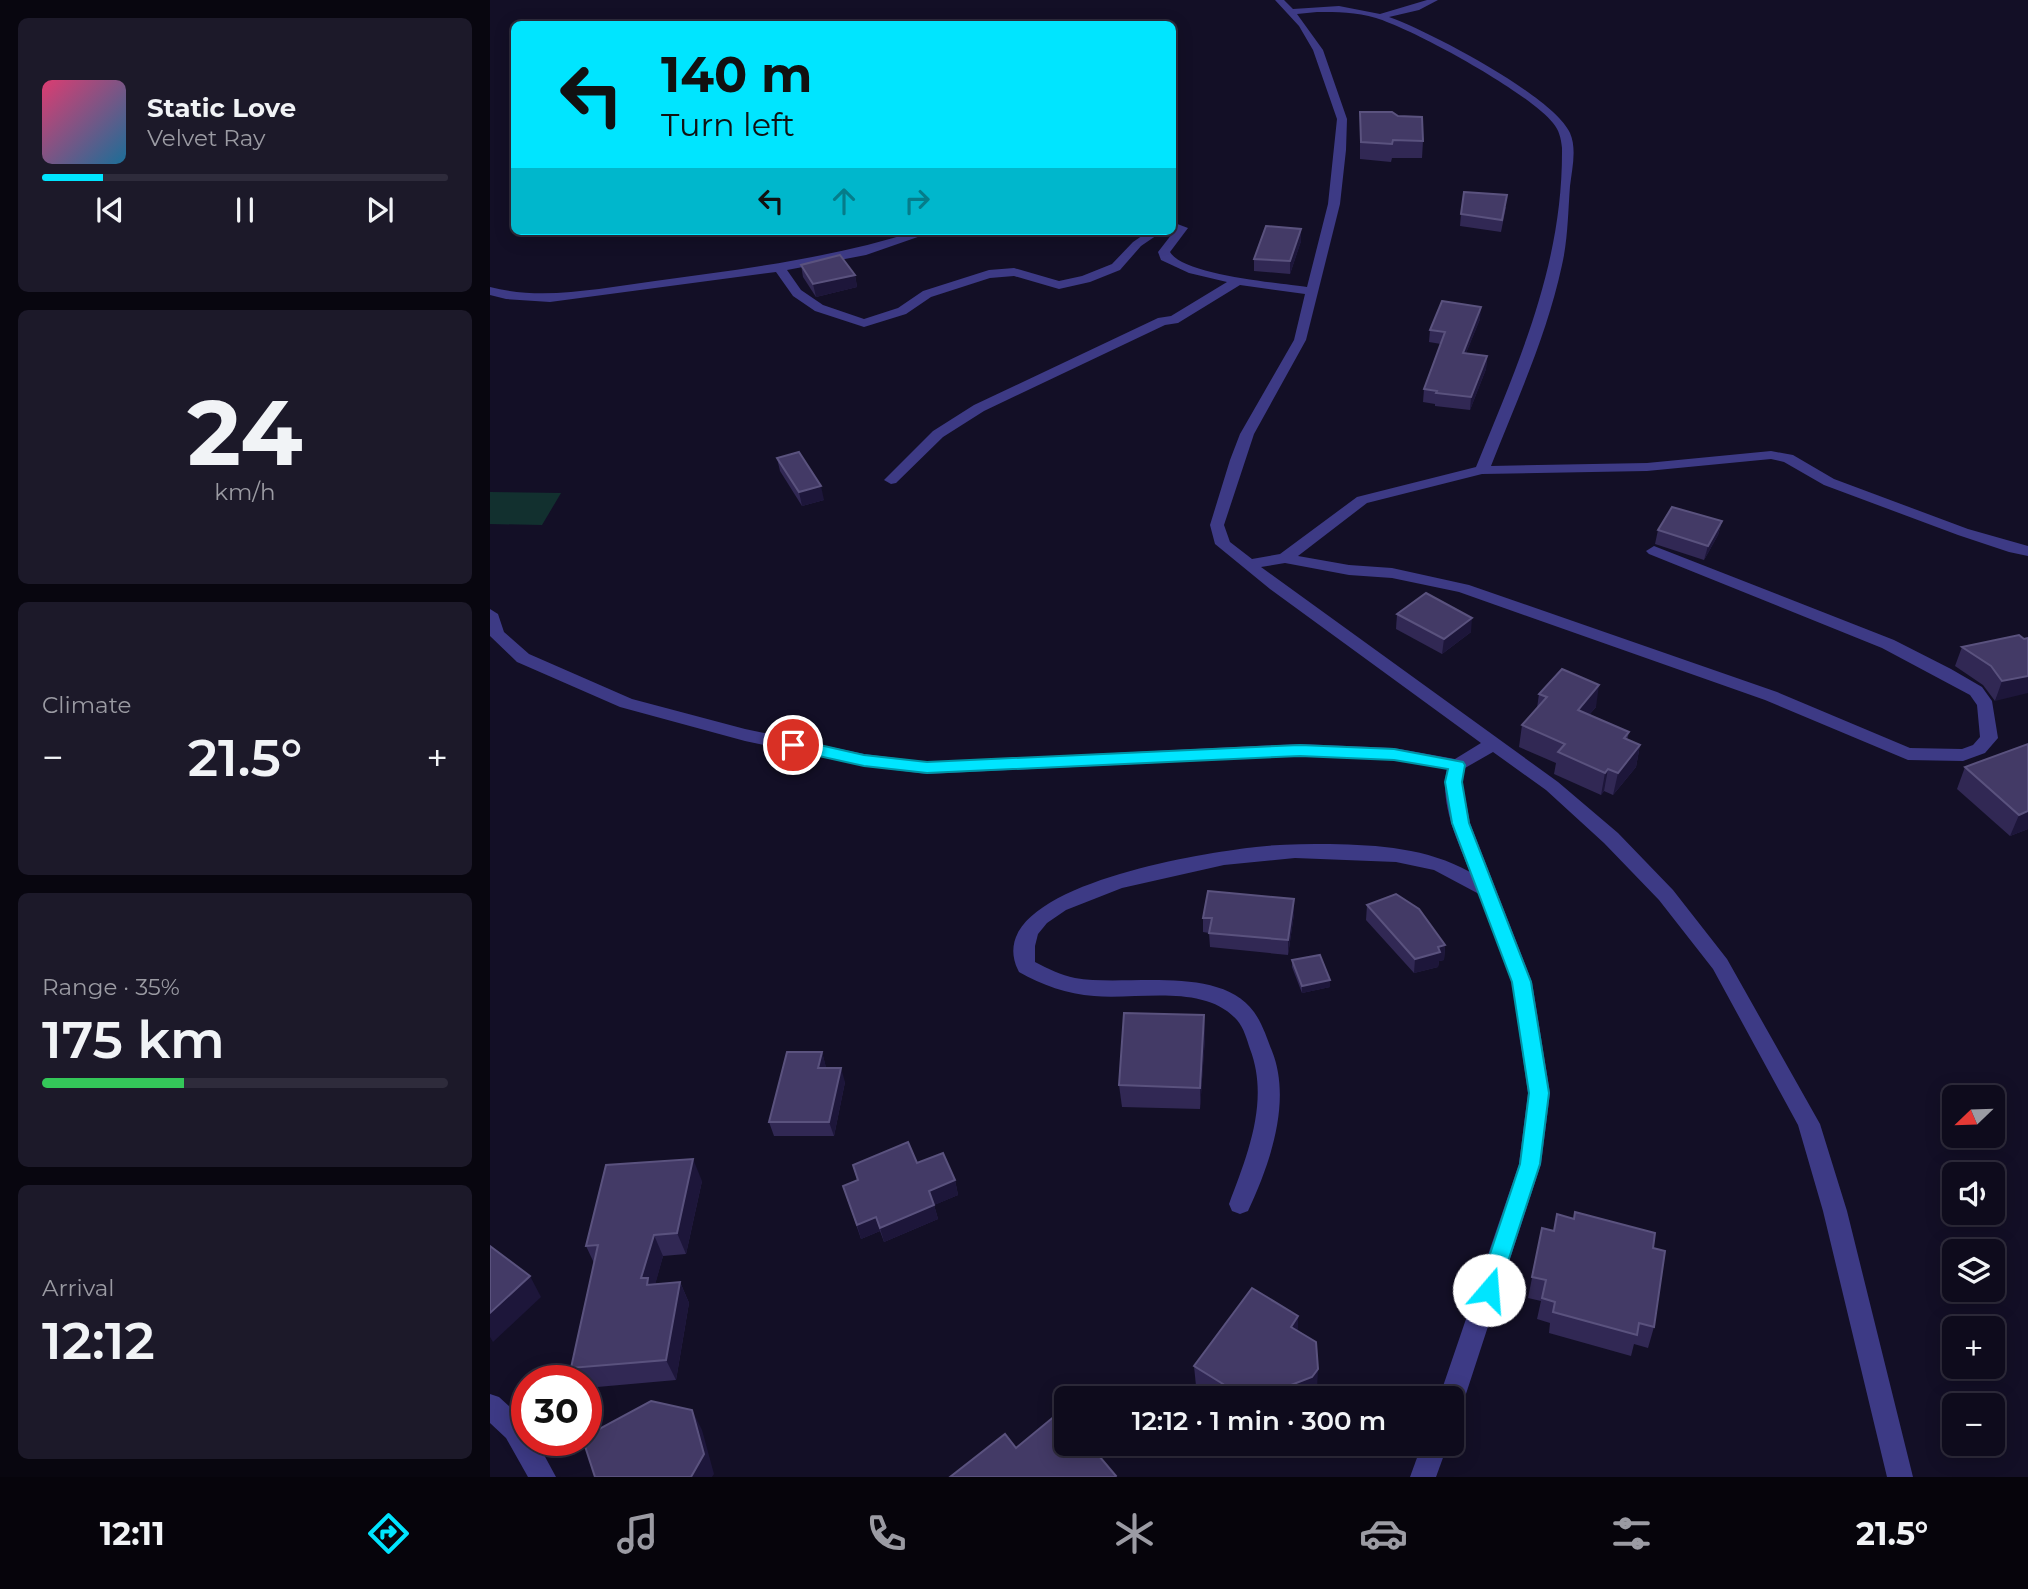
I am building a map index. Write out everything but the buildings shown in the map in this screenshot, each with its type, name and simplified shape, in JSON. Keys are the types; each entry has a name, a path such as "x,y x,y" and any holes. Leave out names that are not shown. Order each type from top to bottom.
{"street":[{"path":"1279,0 1303,25 1318,50 1342,119 1341,150 1334,204 1300,340 1247,434 1217,525 1223,544 1276,586 1552,786 1611,838 1666,895 1720,964 1809,1124 1835,1211 1900,1477"},
{"path":"1384,15 1416,8 1434,0"},
{"path":"1291,12 1344,8 1384,15 1519,91 1550,114 1565,134 1566,167 1556,264 1534,342 1482,470"},
{"path":"1176,226 1182,228 1164,251 1170,262 1192,270 1313,292"},
{"path":"490,291 550,298 779,268 862,252 916,235"},
{"path":"779,268 797,293 818,308 864,323 902,311 927,294 989,274 1014,272 1059,285 1086,279 1116,267 1137,244 1151,235"},
{"path":"891,480 938,434 979,408 1162,321 1174,320 1240,280"},
{"path":"1285,558 1362,500 1482,470 1647,467 1771,455 1788,458 1829,482 1976,536 2028,551"},
{"path":"1251,564 1285,558 1349,570 1392,573 1463,588 1760,692 1908,754 1963,755 1979,749 1989,737 1986,705 1976,691 1945,673 1888,644 1654,551"},
{"path":"490,614 497,634 523,658 626,703 745,735 864,760 927,768 1300,750 1394,754 1457,765 1494,744"},
{"path":"1456,1386 1530,1164 1539,1093 1521,982 1461,823 1453,782 1457,765"},
{"path":"1240,1205 1264,1140 1269,1095 1262,1050 1245,1014 1214,994 1161,988 1077,987 1046,978 1026,966 1022,950 1026,936 1041,918 1066,902 1119,883 1193,863 1278,852 1415,857 1453,870 1484,889"},
{"path":"490,1406 515,1429 543,1477"},
{"path":"1423,1477 1431,1456"}],"green space":[{"path":"490,492 561,493 542,525 490,524"}],"route":[{"path":"793,745 864,760 927,768 1300,750 1394,754 1457,765 1453,782 1461,823 1521,982 1539,1093 1530,1164 1489,1290"}]}
